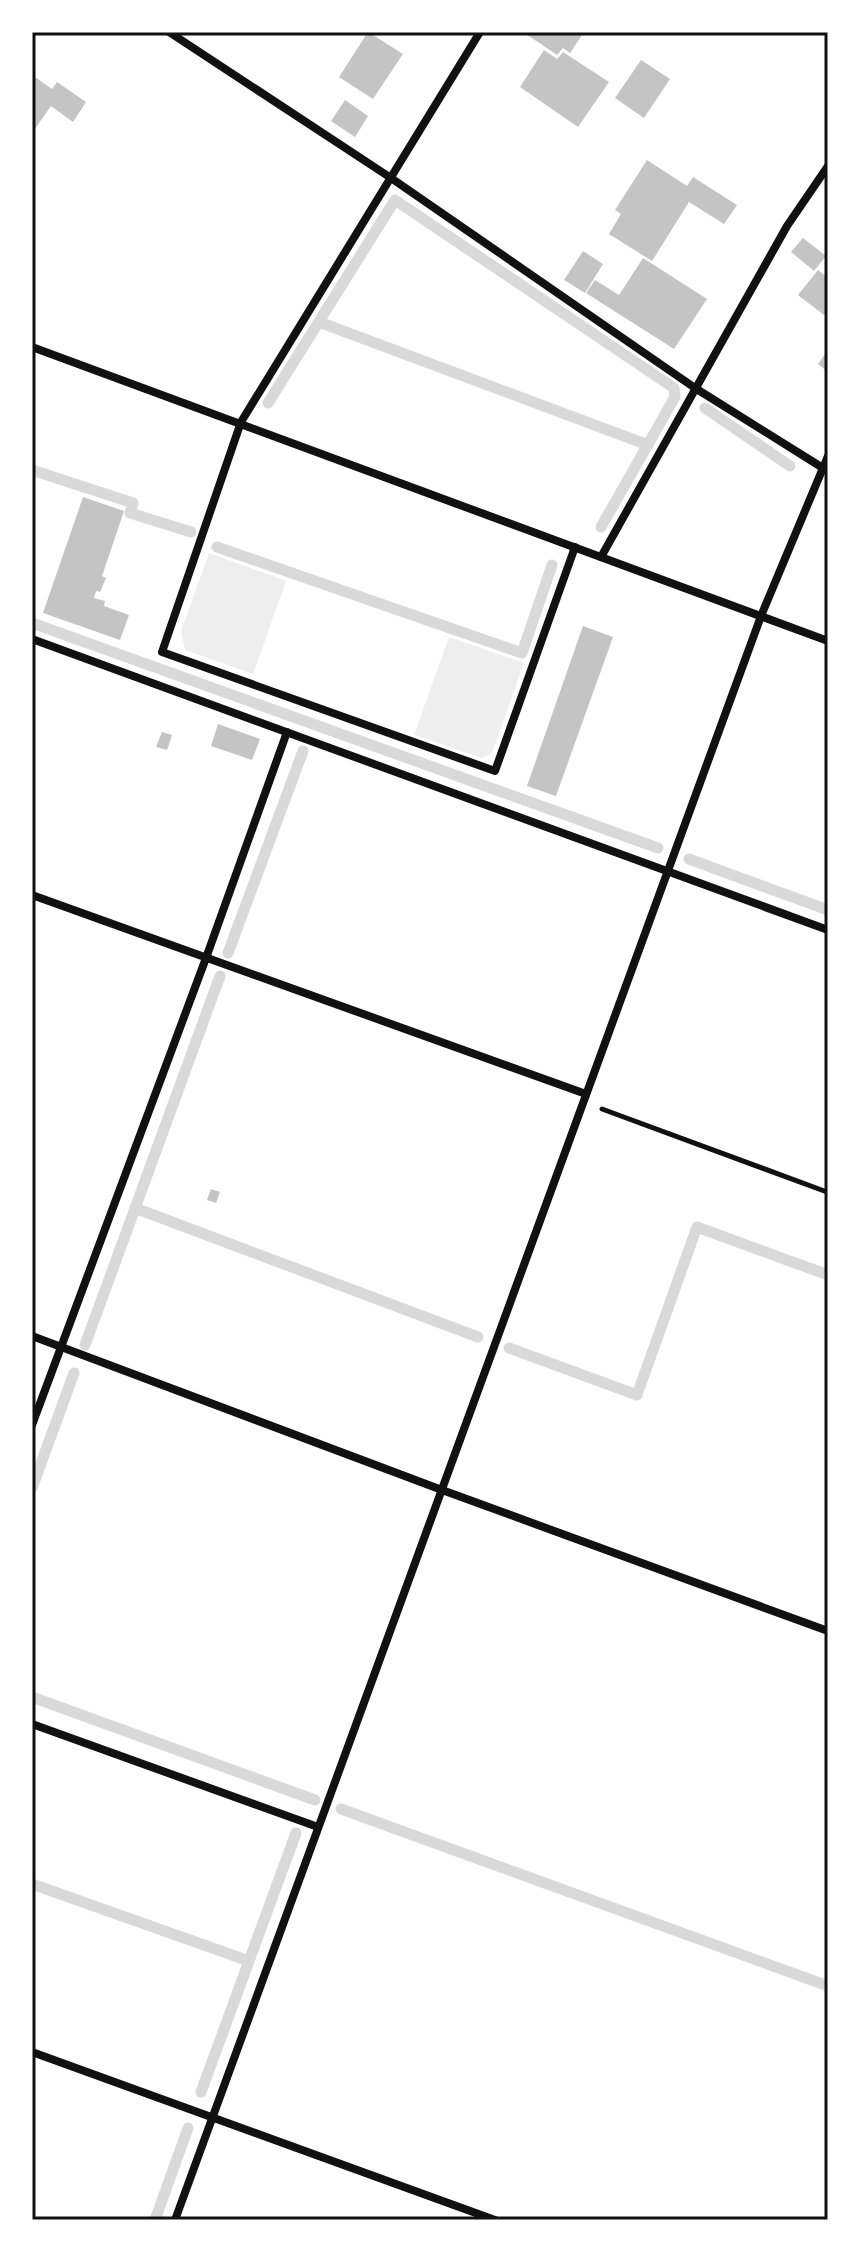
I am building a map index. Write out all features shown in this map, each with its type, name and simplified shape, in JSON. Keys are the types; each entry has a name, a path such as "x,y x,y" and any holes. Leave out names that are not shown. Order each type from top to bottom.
{"street":[{"path":"169,32 391,178 695,388 823,468"},
{"path":"480,32 241,422 162,652 495,771 575,547"},
{"path":"601,557 787,226 828,166"},
{"path":"32,347 828,641"},
{"path":"175,2220 761,616 828,456"},
{"path":"32,639 828,930"},
{"path":"32,1425 287,732"},
{"path":"32,895 585,1098"},
{"path":"32,1336 828,1631"},
{"path":"32,1724 318,1827"},
{"path":"32,2052 495,2220"}],"path":[{"path":"585,1098 827,1192"}],"shaded area":[{"path":"209,553 286,581 253,674 185,650 181,631"},
{"path":"449,637 524,663 492,753 482,758 414,735"}],"building":[{"path":"368,32 403,54 373,99 339,77"},
{"path":"523,32 584,32 570,53 563,48 557,55"},
{"path":"544,50 557,59 563,52 609,82 578,127 520,87"},
{"path":"641,60 670,79 644,118 615,98"},
{"path":"32,75 52,89 57,82 86,102 73,122 51,106 32,133"},
{"path":"345,100 368,116 355,137 331,121"},
{"path":"647,160 687,186 693,177 737,205 724,224 689,202 652,261 609,234 621,214 615,210"},
{"path":"803,238 826,256 814,271 791,252"},
{"path":"583,251 603,264 585,293 564,280"},
{"path":"643,258 707,299 674,349 586,293 595,280 619,295"},
{"path":"818,270 828,278 828,310 824,315 798,295"},
{"path":"828,350 828,372 818,364"},
{"path":"83,497 124,511 102,576 106,578 94,598 105,601 104,606 129,615 120,640 43,613"},
{"path":"583,626 613,637 556,796 527,786"},
{"path":"218,724 260,739 252,760 211,746"},
{"path":"162,732 172,735 167,750 156,747"},
{"path":"211,1189 220,1192 216,1203 207,1200"}],"waterway":[{"path":"268,403 395,200 674,388 675,397 601,527"},
{"path":"319,322 648,445"},
{"path":"705,408 790,466"},
{"path":"32,470 133,503 130,513 191,532"},
{"path":"217,547 522,653 552,565"},
{"path":"32,623 658,848"},
{"path":"228,953 303,751"},
{"path":"689,859 828,910"},
{"path":"85,1345 220,976"},
{"path":"135,1208 478,1337"},
{"path":"509,1348 637,1395 697,1227 828,1275"},
{"path":"32,1488 74,1373"},
{"path":"32,1697 315,1800"},
{"path":"341,1809 828,1986"},
{"path":"201,2092 296,1833"},
{"path":"32,1884 249,1961"},
{"path":"155,2220 188,2128"}]}
